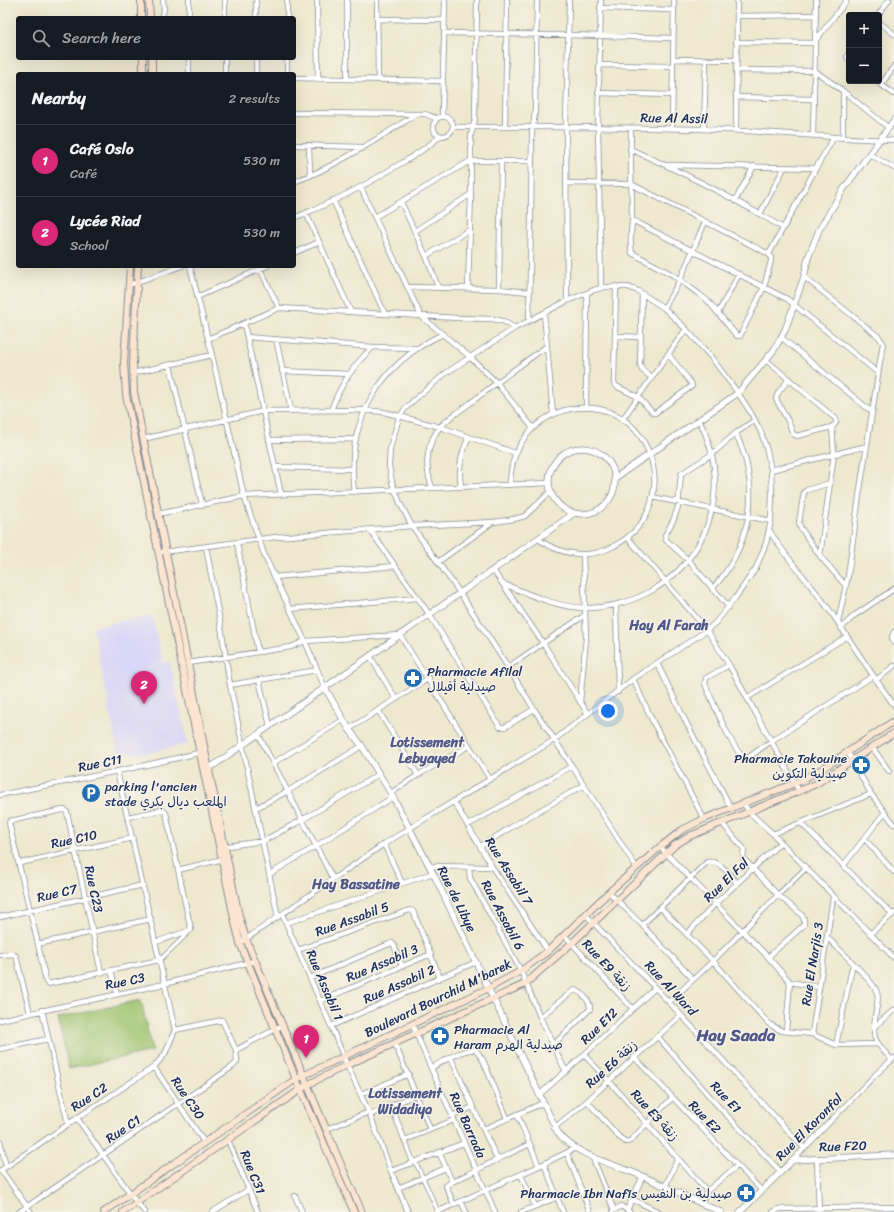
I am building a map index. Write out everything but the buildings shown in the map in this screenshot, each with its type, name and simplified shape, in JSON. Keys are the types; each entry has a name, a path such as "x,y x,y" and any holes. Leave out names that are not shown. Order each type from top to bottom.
{"main road":[{"path":"141,0 141,16"},
{"path":"150,0 150,16"},
{"path":"143,60 143,72"},
{"path":"152,60 152,72"},
{"path":"130,268 124,385 157,553 202,752 221,848 248,963 296,1079 354,1212"},
{"path":"138,268 133,374 134,392 188,663 202,752"},
{"name":"Boulevard Bourchid M'barek","path":"104,1212 296,1079 489,988 521,971 548,951 636,867 682,830 704,819 795,783 822,769 894,721"},
{"name":"Boulevard Bourchid M'barek","path":"123,1212 307,1085 347,1065 526,984 572,943 675,845 690,836 816,784 894,733"},
{"path":"243,941 255,961 362,1212"},
{"path":"215,1134 222,1144"}],"street":[{"path":"161,16 164,10 163,0"},
{"path":"189,16 190,0"},
{"path":"225,0 225,16"},
{"path":"256,0 256,16"},
{"path":"287,0 287,16"},
{"path":"317,0 318,79"},
{"path":"347,0 347,79"},
{"path":"377,0 378,80"},
{"path":"442,116 445,0"},
{"path":"468,288 471,194 470,161 471,135 475,119 477,0"},
{"path":"505,126 507,0"},
{"path":"529,320 532,126 535,117 537,0"},
{"path":"567,301 566,126 569,0"},
{"path":"600,0 598,127 601,287"},
{"path":"672,128 674,0"},
{"path":"736,130 737,0"},
{"path":"813,135 816,0"},
{"path":"816,42 847,0"},
{"path":"880,12 889,0"},
{"path":"600,8 674,10"},
{"path":"737,16 816,15"},
{"path":"377,19 444,20"},
{"path":"882,24 894,34"},
{"path":"444,33 673,38"},
{"path":"736,42 816,42"},
{"path":"673,58 736,60"},
{"path":"704,129 706,59"},
{"path":"189,60 189,72"},
{"path":"225,60 225,72"},
{"path":"256,60 256,72"},
{"path":"287,60 287,72"},
{"path":"599,65 673,66"},
{"path":"894,66 881,85 894,94"},
{"path":"736,70 815,71 843,91 888,128"},
{"path":"296,78 443,81"},
{"path":"843,91 843,138"},
{"path":"598,93 672,95"},
{"path":"736,97 814,99"},
{"path":"296,113 428,115 437,118"},
{"path":"296,181 310,176 364,147 415,115"},
{"path":"296,217 361,188 412,157 440,136 449,134 453,127 451,120 448,117 442,116 437,118 433,123 435,132 440,136"},
{"path":"615,478 738,393 766,360 782,338 804,277 808,258 819,230 834,204 894,120"},
{"name":"Rue Al Assil","path":"453,127 566,126 672,128 736,130 813,135 834,138 894,140"},
{"path":"567,183 631,184 769,254 771,261 764,287 740,336 737,336 708,301 656,264 632,253 631,248 632,220 631,184 630,148 631,128"},
{"path":"769,254 834,138"},
{"path":"296,145 364,147"},
{"path":"308,146 310,176"},
{"path":"630,148 760,214 783,228"},
{"path":"869,154 894,168"},
{"path":"375,217 470,161 532,161"},
{"path":"499,289 501,161"},
{"path":"666,165 816,168"},
{"path":"735,201 754,166"},
{"path":"760,214 784,168"},
{"path":"361,188 421,316 470,357 496,382 533,428"},
{"path":"415,231 471,194"},
{"path":"333,200 385,314"},
{"path":"401,202 426,256 438,287"},
{"path":"306,213 351,312"},
{"path":"632,220 787,299 878,373"},
{"path":"664,308 680,280 705,222"},
{"path":"426,256 469,230"},
{"path":"296,252 320,242"},
{"path":"129,285 177,268"},
{"path":"190,268 244,496 258,540 325,688"},
{"path":"197,297 260,269 279,308"},
{"path":"718,313 738,274"},
{"path":"804,277 881,339 883,343 846,586 838,622"},
{"path":"616,286 615,384 617,387 638,397 654,413 691,388 691,383 668,354"},
{"path":"243,941 384,844 554,740 633,679 707,630 716,622 729,606 756,568 766,543 771,521 772,502 771,470 763,438 755,420 738,393 711,357 686,329 664,308 642,293 628,287 616,286 601,287 567,301 529,320 446,373 404,410 394,433 389,454 390,470 395,489 400,503 412,526 460,594 508,667 534,709 554,740 572,766 636,867"},
{"path":"408,287 499,289 529,292"},
{"path":"586,408 587,293"},
{"path":"642,293 641,368 652,378"},
{"path":"208,339 279,308 492,319 503,321 515,328"},
{"path":"544,313 553,414"},
{"path":"244,324 281,494"},
{"path":"622,420 686,329"},
{"path":"354,492 352,468 355,440 364,410 373,394 397,365 417,348 443,334"},
{"path":"616,336 641,337"},
{"path":"247,337 417,348"},
{"path":"782,338 872,412"},
{"path":"276,339 291,410"},
{"path":"331,410 339,391 349,374 360,359 373,346"},
{"path":"432,487 428,473 428,455 431,443 440,427 496,382 546,346"},
{"path":"133,374 212,355"},
{"path":"766,360 836,419 836,423 832,427 796,436 793,434 776,399 778,393 789,380"},
{"path":"170,365 202,504"},
{"path":"282,371 349,374"},
{"path":"510,484 511,468 515,454 522,440 533,428 553,414 572,409 586,408 602,411 622,420 632,427 640,436 649,454 654,471 654,484 652,497 645,517 628,538 603,552 583,554 559,550 538,539"},
{"path":"143,439 263,411 364,410 384,412 440,427 515,454"},
{"path":"504,584 555,604 584,608 616,605 642,596 666,582 688,560 700,542 713,509 716,483 712,454 709,440 699,420"},
{"path":"729,606 712,589 688,560 665,537 675,517 679,503 682,474 712,454 736,433 755,420"},
{"path":"820,556 834,454 832,427"},
{"path":"712,589 724,575 736,554 749,517 750,496 748,473 736,433"},
{"path":"461,486 459,473 460,461 463,448 469,437"},
{"path":"270,440 355,440"},
{"path":"771,470 867,446"},
{"path":"581,448 593,449 606,457 612,467 615,478 615,485 612,495 607,503 602,508 590,514 572,514 558,504 550,492 550,472 558,458 570,450 581,448"},
{"path":"275,467 352,468"},
{"path":"158,514 244,496 549,483"},
{"path":"830,483 804,492 799,522 801,530 820,556 846,586"},
{"path":"157,553 258,540 412,526 494,522 514,519 524,516 550,492"},
{"path":"652,497 771,521"},
{"path":"206,771 572,514"},
{"path":"438,562 494,522"},
{"path":"370,530 429,614 500,727 505,727 534,709"},
{"path":"769,530 789,559 838,622 846,637 894,705"},
{"path":"628,538 707,630 729,665 799,791"},
{"path":"237,543 258,652"},
{"name":"Rue Assabil 1","path":"206,547 230,686 280,916 286,922 343,1056 370,1113 408,1212"},
{"path":"580,702 586,647 583,554"},
{"path":"275,578 395,566"},
{"path":"494,570 543,642 588,714"},
{"path":"841,628 856,615 894,589"},
{"path":"290,609 417,598"},
{"path":"616,605 618,692"},
{"path":"508,667 585,615"},
{"path":"894,632 892,637 894,643"},
{"path":"188,663 291,647 305,641 400,635"},
{"path":"400,635 429,678 490,779"},
{"path":"747,698 846,637"},
{"path":"370,656 396,698"},
{"path":"657,663 686,724 731,808"},
{"path":"729,665 706,678 705,681 721,720 738,753 742,757 749,757 771,741 894,666"},
{"path":"230,686 317,670"},
{"path":"349,729 429,678"},
{"path":"633,679 654,724 704,819"},
{"path":"259,680 270,726"},
{"name":"Rue de Libye","path":"325,688 343,720 380,774 433,873 494,998 554,1128"},
{"path":"378,710 418,775"},
{"path":"273,763 343,720"},
{"path":"258,734 333,878"},
{"path":"256,808 288,791 362,746"},
{"path":"270,874 316,846 392,795 418,775 469,746"},
{"path":"872,748 889,771"},
{"path":"847,751 871,794 894,824"},
{"name":"Rue C11","path":"0,796 202,752"},
{"path":"468,825 572,766"},
{"path":"117,771 151,919 164,984 176,1030 222,1020 236,1050 283,1025"},
{"path":"221,848 263,841 380,774"},
{"path":"481,846 584,785"},
{"path":"774,834 871,794"},
{"name":"Rue Assabil 7","path":"454,802 492,867 548,951"},
{"path":"744,804 749,812 774,834 833,897 894,958"},
{"name":"Rue C23","path":"20,863 10,822 65,810 101,972"},
{"path":"128,817 164,811 166,813 191,930"},
{"path":"843,866 885,812"},
{"path":"722,823 743,847 745,851 743,858 778,894 801,914 805,921 801,928 768,957"},
{"path":"801,823 893,914 870,934"},
{"name":"Rue C10","path":"20,863 133,838"},
{"path":"864,838 894,872"},
{"name":"Rue El Fol","path":"687,934 737,883 781,842"},
{"path":"384,844 402,883"},
{"path":"660,847 743,931 790,982 819,988"},
{"path":"178,870 224,859"},
{"path":"642,925 707,862 711,862 724,868 737,883"},
{"path":"20,863 46,982 48,984 159,960 191,930"},
{"path":"429,866 492,867"},
{"name":"Rue Assabil 6","path":"469,867 469,874 472,882 521,971 540,1017 566,1072"},
{"path":"669,1002 713,961 778,894 806,868"},
{"path":"286,922 433,873"},
{"name":"Rue C7","path":"0,917 143,885"},
{"path":"609,892 693,979"},
{"name":"Rue El Narjis 3","path":"812,1034 828,938 833,897"},
{"path":"661,908 713,961 769,1024 782,1031 812,1034 836,1045 877,1044"},
{"name":"Rue Assabil 5","path":"298,950 410,910 413,911 440,978"},
{"name":"Rue Al Ward","path":"586,915 804,1148"},
{"path":"38,944 151,919"},
{"path":"156,942 191,930"},
{"name":"Rue E9 زنقة","path":"565,936 633,1009"},
{"path":"828,938 875,987 877,992 874,1036 877,1044 893,1059"},
{"path":"310,978 392,943 402,966"},
{"path":"0,955 13,954 16,956 30,1013"},
{"name":"Rue Assabil 3","path":"320,1001 431,954"},
{"name":"Rue C3","path":"0,1020 164,984 255,961"},
{"name":"Rue Assabil 2","path":"331,1026 476,962"},
{"path":"836,1045 853,963"},
{"path":"111,970 117,994"},
{"path":"786,1031 790,982"},
{"name":"Rue E12","path":"540,1095 655,988"},
{"path":"540,1017 574,990 578,991 590,1006 590,1009 553,1045"},
{"path":"42,1010 68,1124"},
{"path":"874,1027 894,1010"},
{"name":"Rue E6 زنقة","path":"554,1128 681,1015"},
{"name":"Rue Barrada","path":"412,1024 495,1212"},
{"name":"Rue C2","path":"0,1171 76,1118 154,1067 165,1054 176,1030"},
{"name":"Rue E1","path":"657,1036 719,1107 781,1172"},
{"path":"0,1049 48,1038"},
{"path":"395,1044 409,1074 430,1129"},
{"name":"Rue C1","path":"19,1212 232,1067 237,1062 236,1050"},
{"path":"431,1068 468,1050 476,1050 483,1060 507,1118"},
{"name":"Rue E3 زنقة","path":"584,1055 609,1080 707,1191"},
{"name":"Rue E2","path":"634,1057 761,1190"},
{"path":"451,1058 497,1159"},
{"name":"Rue El Koronfol","path":"740,1212 793,1160 875,1075 893,1059"},
{"name":"Rue C30","path":"154,1067 204,1142"},
{"path":"361,1094 409,1074"},
{"path":"327,1129 417,1094"},
{"path":"586,1101 619,1137 626,1142 630,1141 672,1098"},
{"path":"484,1129 543,1103"},
{"path":"391,1105 414,1162 423,1178 437,1212 542,1165 576,1148"},
{"path":"405,1140 473,1107"},
{"path":"517,1114 530,1144 558,1197 563,1212"},
{"path":"76,1118 136,1203 145,1212"},
{"path":"554,1128 561,1137 576,1148 592,1156 643,1176 721,1212"},
{"name":"Rue C31","path":"228,1140 258,1212"},
{"path":"0,1141 6,1166"},
{"path":"391,1171 464,1143"},
{"path":"454,1204 446,1186 447,1184 530,1144"},
{"path":"439,1152 452,1182"},
{"path":"567,1153 590,1212"},
{"name":"Rue F20","path":"793,1160 894,1155"},
{"path":"592,1156 613,1211 619,1206 623,1206 628,1211 643,1176"},
{"path":"665,1187 678,1158"},
{"path":"817,1158 819,1210"},
{"path":"701,1204 707,1191 737,1166"},
{"path":"398,1188 446,1168"},
{"path":"0,1171 31,1212"},
{"path":"521,1174 535,1206"},
{"path":"212,1212 248,1190"},
{"path":"295,1196 302,1212"},
{"path":"521,1212 558,1197"},
{"path":"632,1199 659,1212"},
{"path":"461,1201 466,1212"},
{"path":"773,1212 779,1210 894,1207"}],"shaded area":[{"path":"152,615 163,663 170,662 188,744 144,754 118,752 93,627"}],"green space":[{"path":"141,1000 152,1051 69,1069 58,1018"}],"place":[{"name":"Pharmacie Afilal صيدلية أفيلال","path":"413,678"},
{"name":"Lycée Riad","path":"144,704"},
{"name":"Pharmacie Takouine صيدلية التكوين","path":"861,765"},
{"name":"parking l'ancien stade الملعب ديال بكري","path":"91,793"},
{"name":"Pharmacie Al Haram صيدلية الهرم","path":"440,1036"},
{"name":"Café Oslo","path":"306,1058"},
{"name":"Pharmacie Ibn Nafis صيدلية بن النفيس","path":"746,1193"}],"district":[{"name":"Hay Al Farah","path":"669,625"},
{"name":"Lotissement Lebyayed","path":"427,750"},
{"name":"Hay Bassatine","path":"356,884"},
{"name":"Hay Saada","path":"736,1035"},
{"name":"Lotissement Widadiya","path":"405,1102"}]}
